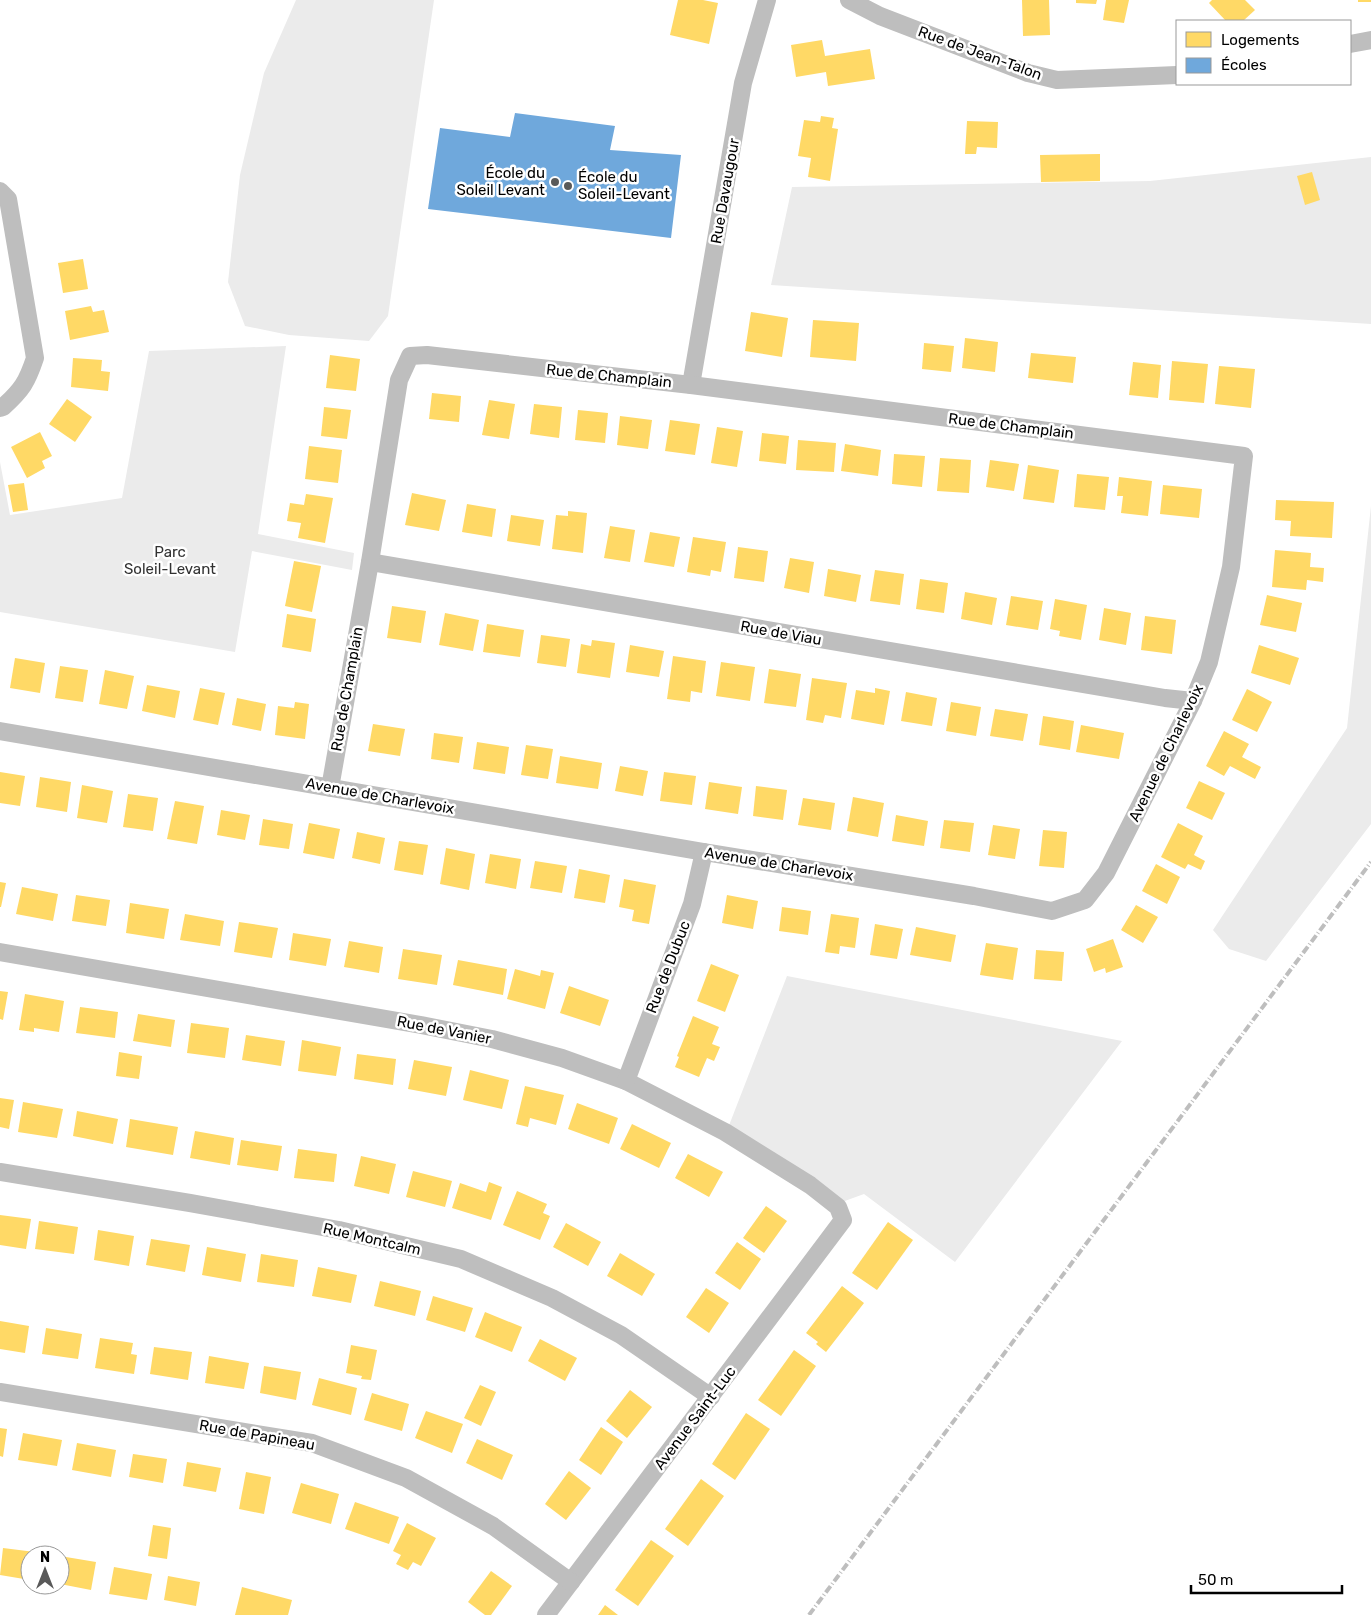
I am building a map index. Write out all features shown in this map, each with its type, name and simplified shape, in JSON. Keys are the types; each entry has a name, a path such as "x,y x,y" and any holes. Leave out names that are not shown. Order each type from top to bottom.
{"street":[{"name":"Rue Davaugour","path":"691,385 743,83 767,0"},
{"name":"Rue de Jean-Talon","path":"849,0 880,16 1019,70 1057,80 1176,75"},
{"path":"1351,44 1371,40"},
{"path":"0,191 8,199 35,358 30,374 21,391 3,408 0,408"},
{"name":"Rue de Champlain","path":"330,788 370,562 399,380 410,356 427,355 691,385 1244,456"},
{"name":"Avenue de Charlevoix","path":"0,731 704,852 974,896 1052,911 1085,900 1106,873 1193,701 1209,662 1231,567 1244,456"},
{"name":"Rue de Viau","path":"370,562 1165,698 1193,701"},
{"name":"Rue de Dubuc","path":"626,1081 692,904 704,852"},
{"name":"Rue de Vanier","path":"0,952 421,1025 483,1037 562,1058 626,1081 725,1132 810,1185 838,1207 842,1220"},
{"name":"Rue Montcalm","path":"0,1172 339,1230 461,1259 552,1298 621,1335 711,1397"},
{"name":"Avenue Saint-Luc","path":"546,1615 842,1220"},
{"name":"Rue de Papineau","path":"0,1392 312,1443 406,1478 493,1526 571,1582"}],"green space":[{"path":"296,0 434,0 388,316 369,341 289,335 245,326 228,282 240,175 264,73"},
{"path":"1371,157 1371,324 771,285 792,187 1150,181"},
{"name":"Parc Soleil-Levant","path":"286,346 258,534 354,553 352,570 252,551 235,652 0,612 0,462 10,515 122,498 149,351"},
{"path":"1371,506 1371,824 1266,961 1229,949 1213,930 1347,728"},
{"path":"787,976 1122,1041 955,1262 864,1194 842,1202 728,1128"}],"building: Logements":[{"path":"678,0 703,0 718,3 709,44 670,35"},
{"path":"1022,0 1049,0 1050,35 1023,36"},
{"path":"1076,0 1097,0 1096,4 1076,3"},
{"path":"1106,0 1129,0 1124,23 1103,20"},
{"path":"1212,0 1245,0 1255,10 1244,20 1225,20 1209,3"},
{"path":"1358,0 1371,0 1371,2 1358,2"},
{"path":"822,40 825,56 870,49 875,79 828,86 826,72 796,77 791,45"},
{"path":"821,116 834,118 832,128 838,129 830,181 808,177 811,158 798,156 804,120 820,122"},
{"path":"967,121 998,122 997,148 977,147 976,154 965,154"},
{"path":"1100,154 1100,181 1041,182 1040,155"},
{"path":"1312,172 1320,200 1305,205 1297,176"},
{"path":"83,259 88,289 63,293 58,263"},
{"path":"91,306 93,312 104,310 109,332 70,340 65,311"},
{"path":"751,312 788,318 782,357 745,351"},
{"path":"813,320 859,323 856,361 810,357"},
{"path":"965,338 998,342 995,372 962,368"},
{"path":"924,343 954,346 951,372 922,369"},
{"path":"1031,353 1076,357 1073,383 1028,378"},
{"path":"330,355 360,359 356,391 326,388"},
{"path":"73,358 102,360 101,371 110,372 108,391 71,387"},
{"path":"1172,361 1208,364 1204,403 1169,400"},
{"path":"1133,362 1161,365 1158,398 1129,395"},
{"path":"1219,366 1255,369 1251,408 1215,404"},
{"path":"432,393 461,396 459,422 429,419"},
{"path":"67,399 92,417 75,442 49,424"},
{"path":"489,400 515,404 509,439 482,435"},
{"path":"534,404 562,407 559,438 530,434"},
{"path":"324,407 351,410 347,439 321,436"},
{"path":"578,410 608,413 605,443 575,440"},
{"path":"620,416 652,420 648,449 617,445"},
{"path":"670,420 700,424 695,455 665,451"},
{"path":"717,427 743,431 737,467 711,463"},
{"path":"40,432 52,456 42,461 45,468 27,478 11,447"},
{"path":"762,433 789,436 786,464 759,461"},
{"path":"798,440 836,443 834,472 796,470"},
{"path":"845,444 881,450 878,476 841,471"},
{"path":"309,446 342,450 338,483 305,479"},
{"path":"894,454 925,456 922,487 892,484"},
{"path":"940,458 971,460 969,493 937,491"},
{"path":"990,460 1019,464 1014,491 986,487"},
{"path":"1028,465 1059,470 1054,503 1023,499"},
{"path":"1077,474 1109,477 1105,510 1074,507"},
{"path":"1119,477 1152,481 1148,516 1121,513 1123,496 1117,496"},
{"path":"24,483 28,510 13,512 8,485"},
{"path":"1163,485 1202,489 1199,518 1160,514"},
{"path":"412,493 446,500 439,531 405,525"},
{"path":"306,494 333,498 325,543 298,538 301,523 287,521 290,503 304,505"},
{"path":"1276,500 1334,502 1332,538 1290,536 1291,521 1275,520"},
{"path":"467,504 496,509 492,537 462,532"},
{"path":"568,511 587,513 583,553 552,549 556,515 568,516"},
{"path":"511,515 544,520 540,546 507,541"},
{"path":"610,526 635,530 630,562 604,558"},
{"path":"650,532 680,537 674,567 644,562"},
{"path":"693,537 726,542 721,572 711,570 710,576 687,572"},
{"path":"738,547 768,551 764,582 734,578"},
{"path":"1275,550 1311,553 1310,567 1324,568 1323,582 1307,580 1306,590 1272,587"},
{"path":"790,558 814,562 809,593 784,588"},
{"path":"294,561 321,566 312,612 285,606"},
{"path":"828,569 861,575 856,602 824,596"},
{"path":"875,570 904,574 900,605 870,601"},
{"path":"920,579 948,583 944,613 916,609"},
{"path":"965,592 997,598 992,625 961,619"},
{"path":"1267,595 1302,603 1296,632 1260,625"},
{"path":"1011,596 1043,601 1038,630 1006,625"},
{"path":"1055,599 1087,605 1081,640 1059,636 1060,631 1050,629"},
{"path":"392,606 426,611 421,643 387,638"},
{"path":"1104,608 1131,613 1126,645 1099,640"},
{"path":"445,613 479,620 473,651 439,645"},
{"path":"287,614 316,619 311,652 282,647"},
{"path":"1145,616 1176,620 1172,654 1141,650"},
{"path":"487,624 524,630 520,657 483,652"},
{"path":"541,635 570,639 566,667 537,663"},
{"path":"592,640 615,643 610,678 577,673 581,644 591,646"},
{"path":"630,645 664,651 659,677 626,672"},
{"path":"1259,645 1299,658 1290,685 1251,673"},
{"path":"673,656 706,661 702,693 691,691 690,702 667,699"},
{"path":"15,658 45,663 40,693 10,688"},
{"path":"721,662 755,667 750,701 716,696"},
{"path":"60,666 88,670 83,702 55,698"},
{"path":"769,669 801,674 796,707 764,703"},
{"path":"105,670 134,676 127,709 99,704"},
{"path":"812,678 847,683 841,718 825,715 823,723 806,720"},
{"path":"147,685 180,691 175,718 142,711"},
{"path":"200,688 225,693 218,725 193,720"},
{"path":"875,688 890,691 884,725 851,719 856,690 875,693"},
{"path":"1247,689 1272,702 1257,732 1232,720"},
{"path":"906,692 937,698 932,726 901,721"},
{"path":"237,698 266,704 261,731 232,725"},
{"path":"295,702 309,704 305,739 275,735 278,706 294,708"},
{"path":"951,702 981,707 976,736 946,731"},
{"path":"995,709 1028,714 1023,741 990,736"},
{"path":"1043,716 1074,721 1070,750 1039,745"},
{"path":"373,724 405,729 400,756 368,751"},
{"path":"1081,725 1124,733 1119,759 1076,752"},
{"path":"1224,731 1249,744 1242,757 1261,767 1255,779 1230,766 1224,776 1206,766"},
{"path":"434,733 463,737 459,763 431,759"},
{"path":"477,742 509,747 505,774 473,769"},
{"path":"526,745 553,749 548,779 521,775"},
{"path":"560,756 602,763 598,789 556,783"},
{"path":"620,766 648,771 643,796 615,791"},
{"path":"0,772 25,776 20,806 0,803"},
{"path":"664,772 696,776 692,805 660,801"},
{"path":"40,777 71,782 67,812 36,807"},
{"path":"1199,781 1225,793 1212,820 1186,808"},
{"path":"709,782 742,787 738,814 705,809"},
{"path":"82,785 113,791 107,823 77,818"},
{"path":"756,786 787,790 783,820 753,816"},
{"path":"128,794 158,798 153,831 123,827"},
{"path":"853,797 884,803 878,837 847,831"},
{"path":"803,798 835,803 831,830 798,825"},
{"path":"175,801 204,806 197,844 167,839"},
{"path":"221,810 250,815 245,840 217,835"},
{"path":"896,815 928,821 924,846 892,841"},
{"path":"263,819 293,824 289,849 259,845"},
{"path":"944,820 974,823 970,852 940,848"},
{"path":"309,823 340,829 334,859 303,853"},
{"path":"1178,823 1203,836 1194,855 1205,861 1201,870 1188,864 1185,869 1161,857"},
{"path":"993,825 1020,829 1015,859 988,855"},
{"path":"1043,830 1067,832 1064,868 1039,866"},
{"path":"357,832 385,838 380,864 352,858"},
{"path":"399,841 428,845 423,875 394,870"},
{"path":"446,848 475,854 469,890 440,884"},
{"path":"490,854 521,859 516,889 485,883"},
{"path":"535,861 567,866 562,893 530,888"},
{"path":"1156,864 1180,877 1167,904 1142,891"},
{"path":"579,869 610,875 605,903 574,898"},
{"path":"624,879 656,885 649,924 632,921 634,910 619,907"},
{"path":"0,882 6,883 1,907 0,907"},
{"path":"22,887 58,894 53,921 16,914"},
{"path":"76,895 110,900 106,926 72,921"},
{"path":"727,895 758,901 753,929 722,923"},
{"path":"130,903 169,909 164,939 126,933"},
{"path":"1136,905 1158,917 1143,943 1121,930"},
{"path":"782,907 811,911 808,935 779,931"},
{"path":"185,914 224,921 220,946 180,940"},
{"path":"831,914 859,918 855,948 840,946 839,954 825,952"},
{"path":"239,922 278,928 272,958 234,952"},
{"path":"875,924 903,929 897,959 870,955"},
{"path":"916,927 956,935 951,962 910,955"},
{"path":"293,933 331,939 326,966 289,960"},
{"path":"1113,939 1123,967 1106,973 1105,968 1094,972 1086,949"},
{"path":"349,941 383,947 379,973 344,967"},
{"path":"986,943 1018,948 1013,980 980,975"},
{"path":"403,949 442,955 437,985 398,979"},
{"path":"1036,950 1064,952 1062,981 1034,979"},
{"path":"458,960 507,969 503,995 453,985"},
{"path":"711,964 739,975 725,1012 697,1001"},
{"path":"515,969 540,976 541,970 554,973 545,1009 507,999"},
{"path":"569,986 609,1000 600,1026 560,1013"},
{"path":"0,991 8,992 3,1020 0,1019"},
{"path":"25,994 64,1001 59,1032 34,1028 34,1032 19,1030"},
{"path":"80,1007 118,1012 115,1038 76,1033"},
{"path":"138,1014 175,1020 171,1047 133,1041"},
{"path":"693,1016 719,1027 712,1044 720,1047 714,1061 707,1058 699,1077 675,1067 679,1057 677,1056"},
{"path":"191,1023 229,1028 225,1058 187,1053"},
{"path":"246,1035 285,1041 281,1066 242,1060"},
{"path":"302,1040 341,1047 336,1076 298,1071"},
{"path":"119,1052 142,1056 139,1079 116,1076"},
{"path":"357,1054 396,1059 393,1085 354,1079"},
{"path":"414,1060 452,1067 446,1096 408,1089"},
{"path":"470,1070 509,1080 502,1109 463,1100"},
{"path":"525,1086 564,1095 556,1125 530,1118 528,1127 516,1124"},
{"path":"0,1098 14,1100 9,1129 0,1127"},
{"path":"23,1102 63,1109 57,1138 18,1132"},
{"path":"577,1103 618,1118 609,1144 568,1129"},
{"path":"77,1111 118,1119 113,1144 73,1136"},
{"path":"130,1119 178,1127 173,1155 126,1147"},
{"path":"632,1124 671,1143 659,1168 620,1149"},
{"path":"195,1131 234,1138 230,1165 190,1158"},
{"path":"241,1140 282,1146 278,1171 237,1165"},
{"path":"298,1149 337,1154 334,1182 294,1178"},
{"path":"688,1154 723,1172 709,1197 675,1178"},
{"path":"361,1156 396,1164 389,1194 354,1186"},
{"path":"413,1171 452,1181 445,1207 406,1197"},
{"path":"489,1182 502,1187 491,1220 452,1208 460,1183 486,1192"},
{"path":"517,1191 547,1204 543,1213 550,1216 540,1240 503,1225"},
{"path":"766,1206 787,1221 764,1253 743,1238"},
{"path":"0,1215 31,1219 26,1249 0,1245"},
{"path":"39,1221 78,1227 74,1254 35,1249"},
{"path":"888,1222 913,1240 877,1290 852,1273"},
{"path":"566,1223 601,1242 588,1266 553,1247"},
{"path":"98,1230 134,1236 129,1266 94,1260"},
{"path":"151,1239 190,1245 185,1272 146,1265"},
{"path":"737,1242 761,1259 740,1290 715,1273"},
{"path":"207,1247 246,1254 241,1282 202,1275"},
{"path":"620,1253 655,1274 642,1296 607,1276"},
{"path":"261,1254 298,1260 294,1287 257,1282"},
{"path":"318,1267 357,1275 351,1303 312,1296"},
{"path":"380,1281 421,1291 415,1316 374,1306"},
{"path":"842,1286 864,1303 826,1352 816,1344 818,1342 806,1333"},
{"path":"706,1288 729,1303 709,1333 686,1317"},
{"path":"433,1296 473,1308 465,1332 426,1320"},
{"path":"485,1312 522,1327 512,1352 475,1337"},
{"path":"0,1321 29,1326 25,1353 0,1349"},
{"path":"46,1328 82,1334 78,1359 42,1354"},
{"path":"100,1338 133,1343 131,1354 137,1355 134,1374 95,1368"},
{"path":"540,1339 577,1358 565,1381 528,1361"},
{"path":"351,1345 377,1350 371,1380 361,1379 362,1376 346,1373"},
{"path":"154,1347 192,1352 188,1380 150,1374"},
{"path":"794,1350 816,1366 781,1416 758,1400"},
{"path":"209,1356 249,1363 244,1389 205,1383"},
{"path":"264,1366 301,1372 296,1400 260,1393"},
{"path":"319,1378 357,1388 351,1415 312,1405"},
{"path":"480,1385 496,1392 481,1426 464,1418"},
{"path":"630,1390 652,1407 627,1438 606,1421"},
{"path":"372,1393 409,1404 402,1431 364,1420"},
{"path":"426,1411 463,1424 452,1453 415,1438"},
{"path":"746,1413 770,1429 735,1480 712,1464"},
{"path":"601,1427 623,1442 601,1475 579,1460"},
{"path":"0,1428 7,1429 3,1457 0,1456"},
{"path":"23,1433 62,1440 57,1466 18,1460"},
{"path":"477,1439 513,1455 502,1480 466,1463"},
{"path":"77,1443 116,1450 111,1477 72,1470"},
{"path":"133,1454 167,1459 163,1483 129,1477"},
{"path":"187,1462 221,1468 216,1492 183,1486"},
{"path":"569,1471 591,1488 566,1520 545,1504"},
{"path":"246,1472 271,1477 264,1514 239,1509"},
{"path":"701,1479 724,1496 688,1546 665,1529"},
{"path":"301,1483 339,1494 331,1524 292,1513"},
{"path":"355,1502 399,1517 389,1544 345,1529"},
{"path":"407,1523 436,1538 421,1566 413,1562 408,1570 396,1564 401,1555 393,1551"},
{"path":"153,1525 171,1528 167,1559 148,1556"},
{"path":"651,1540 674,1556 638,1606 615,1590"},
{"path":"3,1548 20,1550 20,1578 0,1575"},
{"path":"70,1558 96,1562 91,1590 70,1586"},
{"path":"114,1567 152,1574 147,1600 109,1594"},
{"path":"491,1571 512,1586 491,1615 485,1615 468,1602"},
{"path":"168,1576 200,1582 196,1606 164,1600"},
{"path":"242,1587 292,1600 288,1615 235,1615"},
{"path":"605,1605 618,1615 598,1615"}],"building: Écoles":[{"name":"École du Soleil Levant","path":"515,113 615,126 610,150 681,155 671,238 428,209 440,128 510,137"}],"railway":[{"path":"809,1615 1371,862"}],"place":[{"name":"École du Soleil Levant","path":"555,182"},
{"name":"École du Soleil-Levant","path":"568,186"}]}
